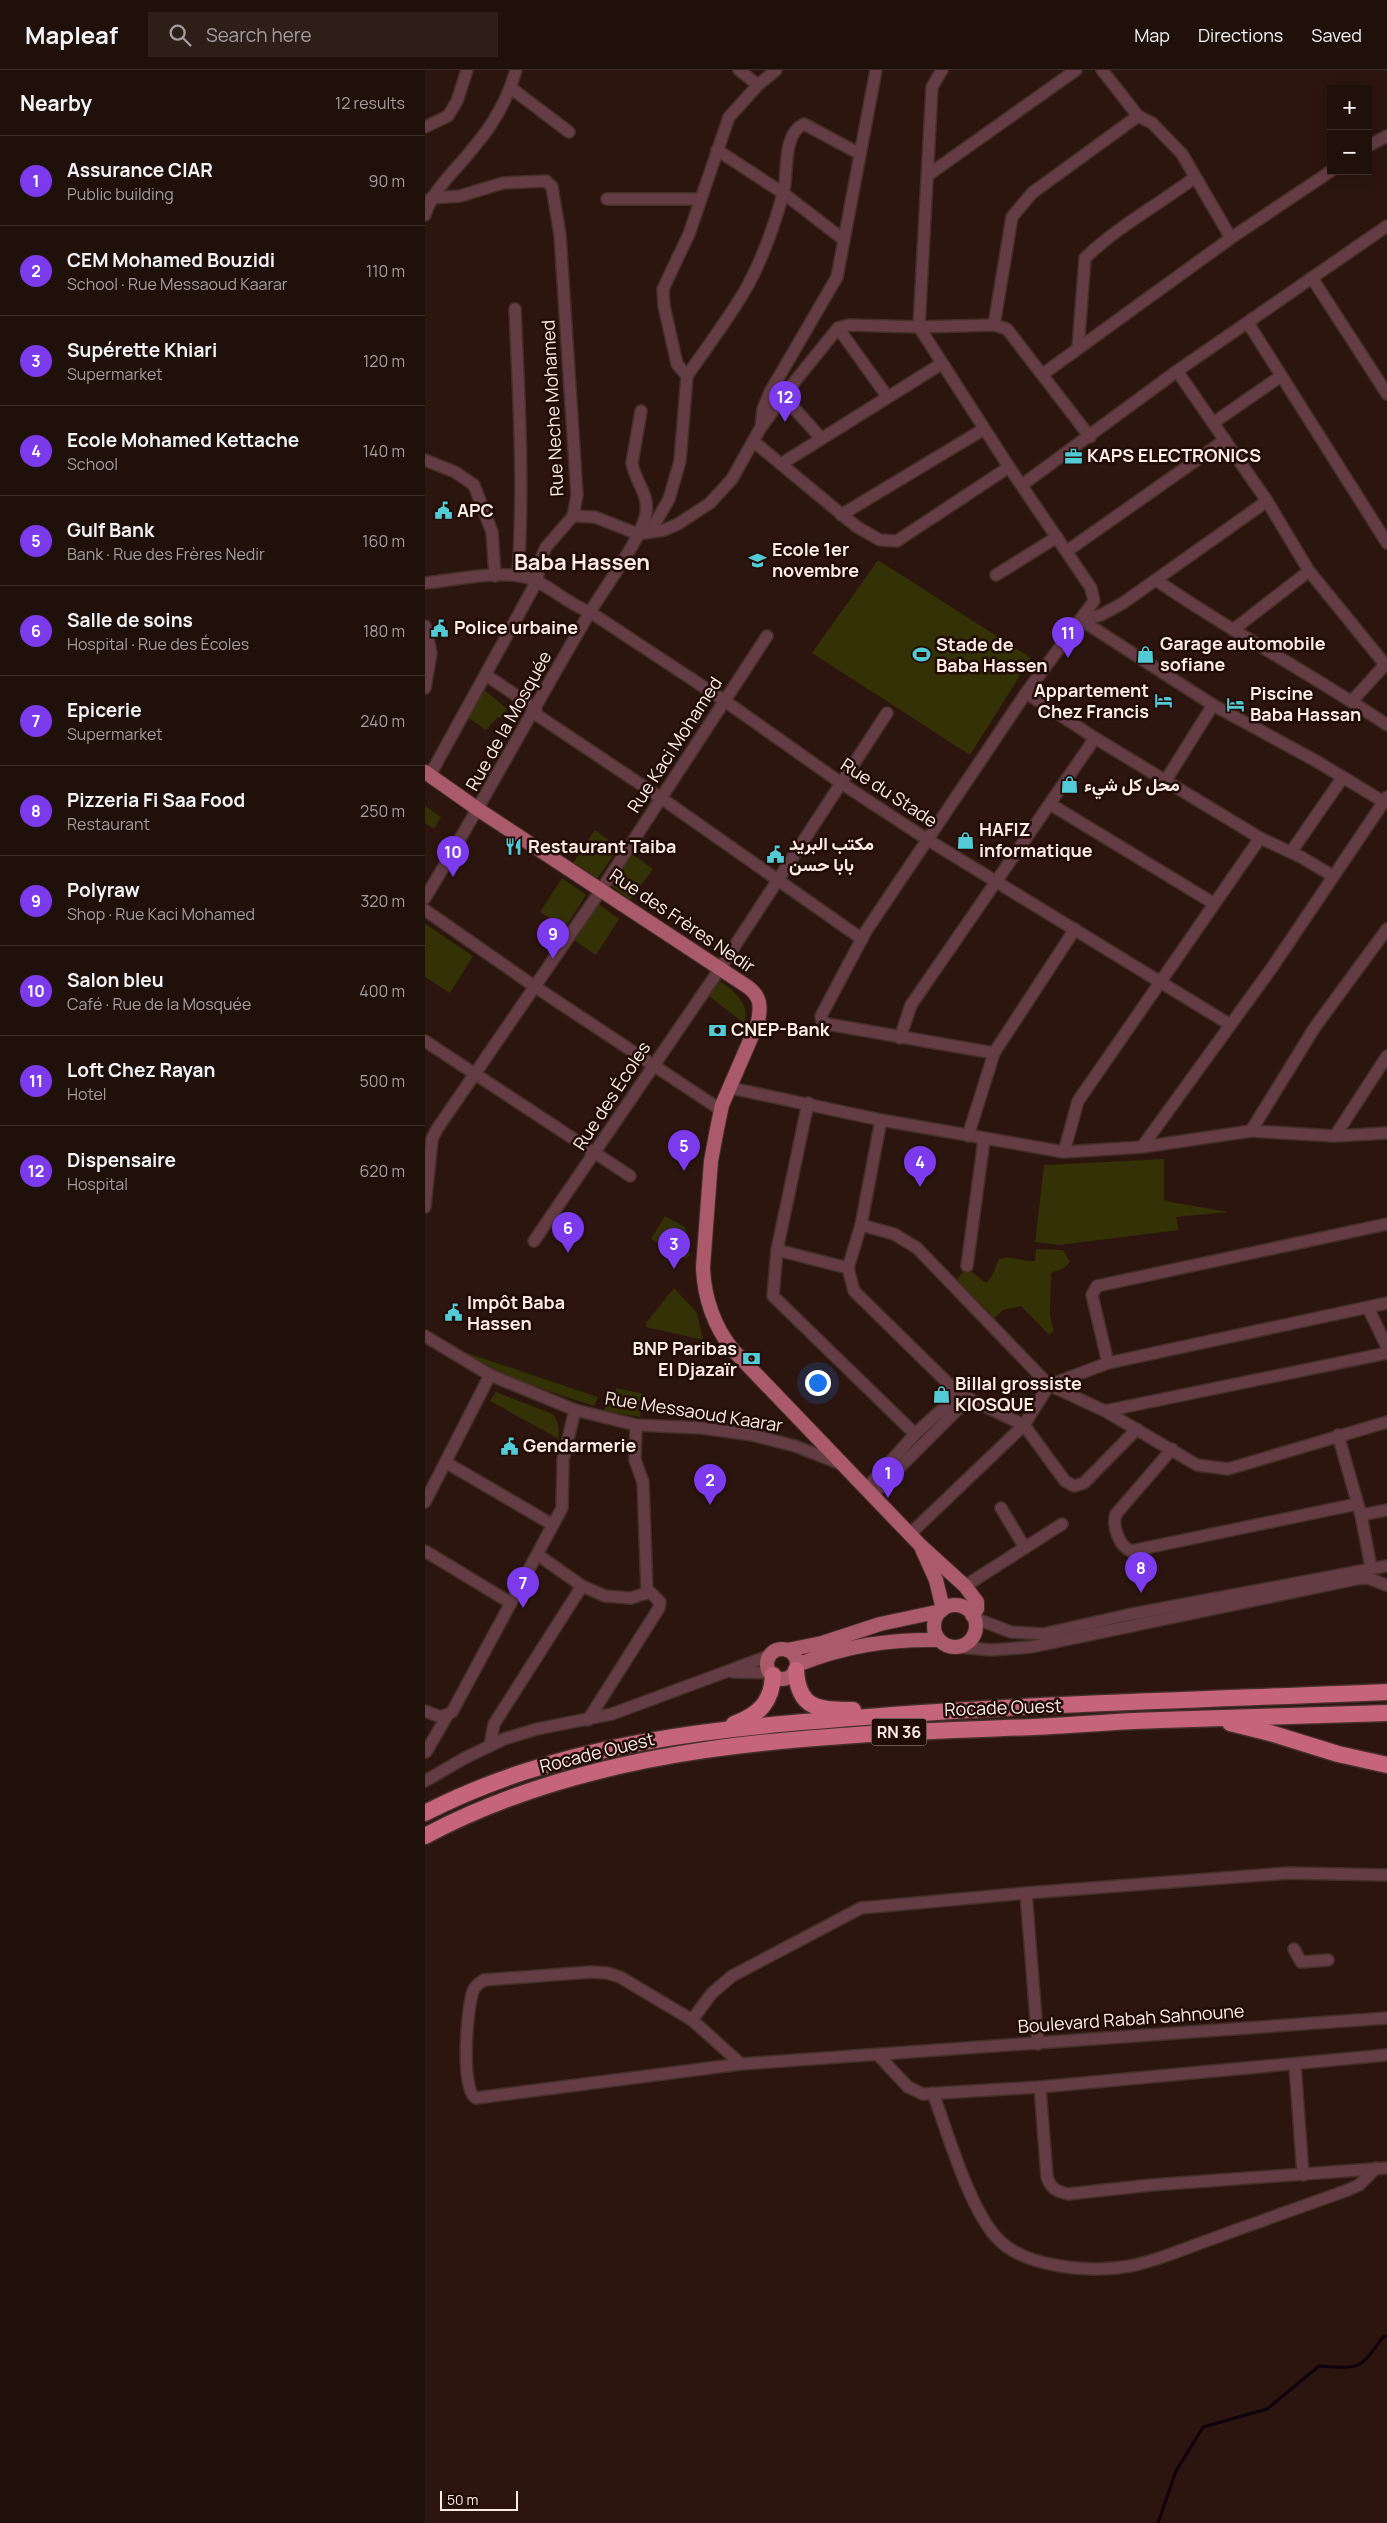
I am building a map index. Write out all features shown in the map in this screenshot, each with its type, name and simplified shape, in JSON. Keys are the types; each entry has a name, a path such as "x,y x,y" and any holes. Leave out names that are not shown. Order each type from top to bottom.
{"highway":[{"path":"796,1668 799,1692 807,1703 819,1708 860,1710 874,1717"},
{"path":"718,1730 743,1721 760,1711 772,1692 772,1674"},
{"name":"Rocade Ouest","path":"425,1813 473,1790 505,1778 591,1752 649,1739 718,1730 874,1717 1147,1700 1387,1692"},
{"name":"Rocade Ouest","path":"425,1836 463,1817 517,1795 574,1778 673,1755 886,1733 1211,1718 1387,1713"},
{"path":"1211,1718 1270,1733 1337,1754 1387,1765"}],"main road":[{"name":"Rue des Frères Nedir","path":"428,773 479,810 755,992 759,998 758,1022 721,1110 711,1160 703,1282 716,1326 733,1350 921,1546 965,1586 977,1602 977,1609 973,1617"},
{"name":"Rue des Frères Nedir","path":"921,1546 936,1580 942,1610"},
{"path":"949,1606 962,1607 973,1617 975,1630 973,1636 969,1641 958,1647 945,1644 939,1640 908,1639 861,1644 834,1651 796,1668 786,1678 772,1674 768,1662 771,1655 778,1650 822,1643 879,1624 942,1610 949,1606"},
{"path":"939,1640 934,1628 935,1622 942,1610"},
{"path":"787,1650 795,1656 796,1668"}],"street":[{"path":"425,128 448,116 457,101 467,70"},
{"path":"425,215 431,198 490,127 511,88 516,70"},
{"path":"739,70 758,85"},
{"path":"687,376 677,364 664,306 663,289 689,234 729,117 758,85 776,70"},
{"path":"761,427 763,409 769,392 837,277 876,70"},
{"path":"941,70 933,88 919,327 1009,468 1091,588 1094,601 1026,693 862,939 821,1016 822,1021 827,1024 994,1053"},
{"path":"928,175 1076,70"},
{"path":"1102,70 1139,116 1152,123 1182,154 1194,178 1231,238"},
{"path":"511,88 569,132"},
{"path":"994,325 1012,217 1033,193 1139,116"},
{"path":"650,532 669,499 680,461 687,376 747,288 769,243 783,193 789,145 799,126 804,124 860,154"},
{"path":"1372,144 1387,136"},
{"path":"717,150 783,193 844,240"},
{"path":"1043,374 1231,238 1327,174"},
{"path":"1078,348 1085,258 1104,240 1159,204 1194,178"},
{"name":"Rue Neche Mohamed","path":"428,773 486,675 537,581 540,561 546,547 573,516 577,495 559,235 552,187 546,181 503,183 460,196 431,198"},
{"path":"607,199 700,200"},
{"path":"1022,485 1090,437 1177,371 1312,278 1385,231"},
{"path":"1312,278 1387,394"},
{"path":"425,584 518,575 521,525 521,451 515,309"},
{"path":"1248,323 1387,544"},
{"path":"573,516 595,517 638,534 664,530 678,524 710,503 732,479 761,427 783,396 838,328 849,325 919,327 994,325 1007,329 1090,437"},
{"path":"838,328 887,396"},
{"path":"781,464 941,364"},
{"path":"1177,371 1267,501 1309,571 1383,662 1382,668 1352,701"},
{"path":"1213,423 1281,376"},
{"path":"783,396 821,438"},
{"name":"Rue de la Mosquée","path":"425,898 479,810 590,612 638,534 646,515 647,496 633,472 632,463 641,411"},
{"path":"841,515 984,429"},
{"path":"1067,551 1225,440"},
{"path":"753,441 841,515 880,540 897,542 1009,468"},
{"path":"425,460 455,472 474,485 492,532 495,576"},
{"path":"1081,620 1101,615 1156,580 1267,501"},
{"path":"996,575 1057,537"},
{"path":"1233,630 1309,571"},
{"name":"Rue du Stade","path":"518,575 537,581 575,607 590,612 725,700 841,783 928,840 1229,1024"},
{"path":"1156,580 1233,630 1352,701 1387,725"},
{"path":"1081,620 1213,705 1343,778 1385,799 1271,969 1141,1147"},
{"path":"425,626 431,653 425,688"},
{"name":"Rue Kaci Mohamed","path":"425,1207 433,1139 473,1074 601,890 767,636"},
{"path":"486,675 535,711 663,796 777,880 862,939"},
{"path":"1026,693 1095,738 1260,838 1291,852 1333,876"},
{"path":"1166,780 1213,705"},
{"name":"Rue des Écoles","path":"534,1241 596,1153 655,1062 719,970 887,713"},
{"path":"899,1038 911,1005 1095,738"},
{"path":"1291,852 1343,778"},
{"path":"1050,804 1213,904"},
{"path":"1065,1152 1078,1101 1159,981 1260,838"},
{"path":"425,910 534,986 655,1062 721,1110"},
{"path":"968,1136 994,1053 1075,929"},
{"path":"1251,1131 1315,1027 1387,929"},
{"path":"425,1041 630,1176"},
{"path":"1335,1136 1387,1056"},
{"path":"731,1088 984,1140 1016,1142 1065,1152 1141,1147 1251,1131 1335,1136 1387,1133"},
{"path":"808,1104 777,1250 773,1296 915,1434"},
{"path":"881,1120 861,1225 848,1268 854,1291 964,1396 1024,1425 1065,1481 1075,1486 1084,1483 1137,1429"},
{"path":"967,1266 984,1140"},
{"path":"1108,1363 1092,1295 1097,1286 1387,1224"},
{"path":"861,1225 894,1234 917,1248 1049,1385 1105,1411 1197,1465 1228,1469 1387,1422"},
{"path":"777,1250 848,1268"},
{"path":"910,1534 1024,1425 1049,1385 1108,1363 1387,1303"},
{"path":"1368,1308 1387,1347"},
{"name":"Rue Messaoud Kaarar","path":"425,1336 490,1375 575,1410 636,1425 702,1428 752,1435 795,1446 845,1466"},
{"path":"1105,1411 1387,1353"},
{"path":"425,1502 447,1463 490,1375"},
{"path":"869,1492 915,1434 964,1396"},
{"path":"869,1492 964,1396"},
{"path":"427,1752 447,1716 452,1712 562,1508 565,1449 575,1410"},
{"path":"636,1425 635,1460 643,1482 647,1592"},
{"path":"1338,1435 1361,1515 1371,1567"},
{"name":"Rue Messaoud Kaarar","path":"795,1446 805,1444 817,1436"},
{"path":"1172,1449 1116,1514 1114,1520 1125,1549 1137,1551 1357,1504"},
{"path":"447,1463 553,1525"},
{"path":"1001,1508 1025,1548"},
{"path":"1361,1515 1387,1510"},
{"path":"965,1586 1062,1524"},
{"path":"425,1551 511,1603"},
{"path":"538,1555 582,1586 605,1596 631,1598 647,1592 656,1596 660,1602 659,1608 589,1720"},
{"path":"973,1617 1011,1632 1043,1634 1127,1615 1371,1567 1387,1566"},
{"path":"958,1647 1002,1650 1031,1647 1356,1579 1368,1578 1387,1582"},
{"path":"490,1746 494,1724 582,1586"},
{"path":"425,1781 490,1746 519,1734 589,1720 633,1708 771,1655"},
{"path":"724,1673 752,1671 772,1674"},
{"path":"425,1711 441,1717 447,1716"},
{"path":"691,2020 713,1993 733,1976 849,1912 871,1906 1288,1874 1387,1875"},
{"path":"1026,1893 1038,2044"},
{"path":"1294,1950 1301,1962 1328,1960"},
{"name":"Boulevard Rabah Sahnoune","path":"741,2064 691,2020 632,1983 607,1973 484,1980 473,1990 467,2031 467,2063 470,2093 476,2098 741,2064 1387,2018"},
{"path":"877,2055 908,2087 923,2094 1040,2087 1295,2065 1387,2055"},
{"path":"1295,2065 1303,2175"},
{"path":"1040,2087 1047,2177 1050,2187 1058,2192 1068,2194 1151,2185 1382,2168"},
{"path":"933,2093 981,2219 998,2240 1020,2255 1045,2263 1086,2268 1107,2268 1152,2260 1348,2190 1359,2185 1382,2168"}],"shaded area":[{"name":"Stade de Baba Hassen","path":"878,560 1031,658 970,755 812,653"},
{"path":"482,688 507,709 502,718 498,717 486,730 466,716"},
{"path":"425,806 441,817 434,829 425,823"},
{"path":"595,830 619,847 597,879 573,863"},
{"path":"629,852 653,869 630,900 609,884"},
{"path":"562,878 586,895 565,928 540,912"},
{"path":"596,902 619,919 596,955 572,939"},
{"path":"425,924 473,956 450,993 425,977"},
{"path":"720,981 736,994 743,1004 746,1016 745,1024 709,996"},
{"path":"1164,1159 1164,1201 1229,1212 1176,1217 1179,1230 1059,1245 1035,1242 1044,1165"},
{"path":"665,1216 685,1227 690,1255 686,1259 651,1239"},
{"path":"1036,1249 1063,1250 1070,1262 1064,1268 1051,1273 1050,1316 1054,1331 1049,1335 1021,1306 1003,1310 994,1319 957,1279 967,1268 986,1283 992,1276 999,1259 1035,1261"},
{"path":"674,1288 697,1313 703,1340 646,1327 646,1323"},
{"path":"464,1352 598,1397 594,1406 527,1384 463,1355"},
{"path":"616,1388 644,1394 640,1417 604,1411 608,1401 615,1402"},
{"path":"496,1392 553,1414 558,1423 559,1439 490,1401"}],"waterway":[{"path":"1158,2523 1176,2471 1203,2427 1267,2409 1319,2366 1351,2367 1357,2365 1369,2356 1383,2337 1387,2336"}],"place":[{"name":"Dispensaire","path":"785,422"},
{"name":"KAPS ELECTRONICS","path":"1073,456"},
{"name":"APC","path":"443,511"},
{"name":"Ecole 1er novembre","path":"758,560"},
{"name":"Police urbaine","path":"440,628"},
{"name":"Garage automobile sofiane","path":"1146,654"},
{"name":"Stade de Baba Hassen","path":"922,655"},
{"name":"Loft Chez Rayan","path":"1068,658"},
{"name":"Appartement Chez Francis","path":"1163,701"},
{"name":"Piscine Baba Hassan","path":"1236,704"},
{"name":"محل كل شيء","path":"1070,785"},
{"name":"HAFIZ informatique","path":"965,840"},
{"name":"Restaurant Taiba","path":"514,847"},
{"name":"مكتب البريد بابا حسن","path":"775,854"},
{"name":"Salon bleu","path":"453,877"},
{"name":"Polyraw","path":"553,959"},
{"name":"CNEP-Bank","path":"717,1030"},
{"name":"Gulf Bank","path":"684,1171"},
{"name":"Ecole Mohamed Kettache","path":"920,1187"},
{"name":"Salle de soins","path":"568,1253"},
{"name":"Supérette Khiari","path":"674,1269"},
{"name":"Impôt Baba Hassen","path":"453,1313"},
{"name":"BNP Paribas El Djazaïr","path":"751,1359"},
{"name":"Billal grossiste KIOSQUE","path":"941,1394"},
{"name":"Gendarmerie","path":"509,1446"},
{"name":"Assurance CIAR","path":"888,1498"},
{"name":"CEM Mohamed Bouzidi","path":"710,1505"},
{"name":"Pizzeria Fi Saa Food","path":"1141,1593"},
{"name":"Epicerie","path":"523,1608"}],"district":[{"name":"Baba Hassen","path":"582,562"}]}
